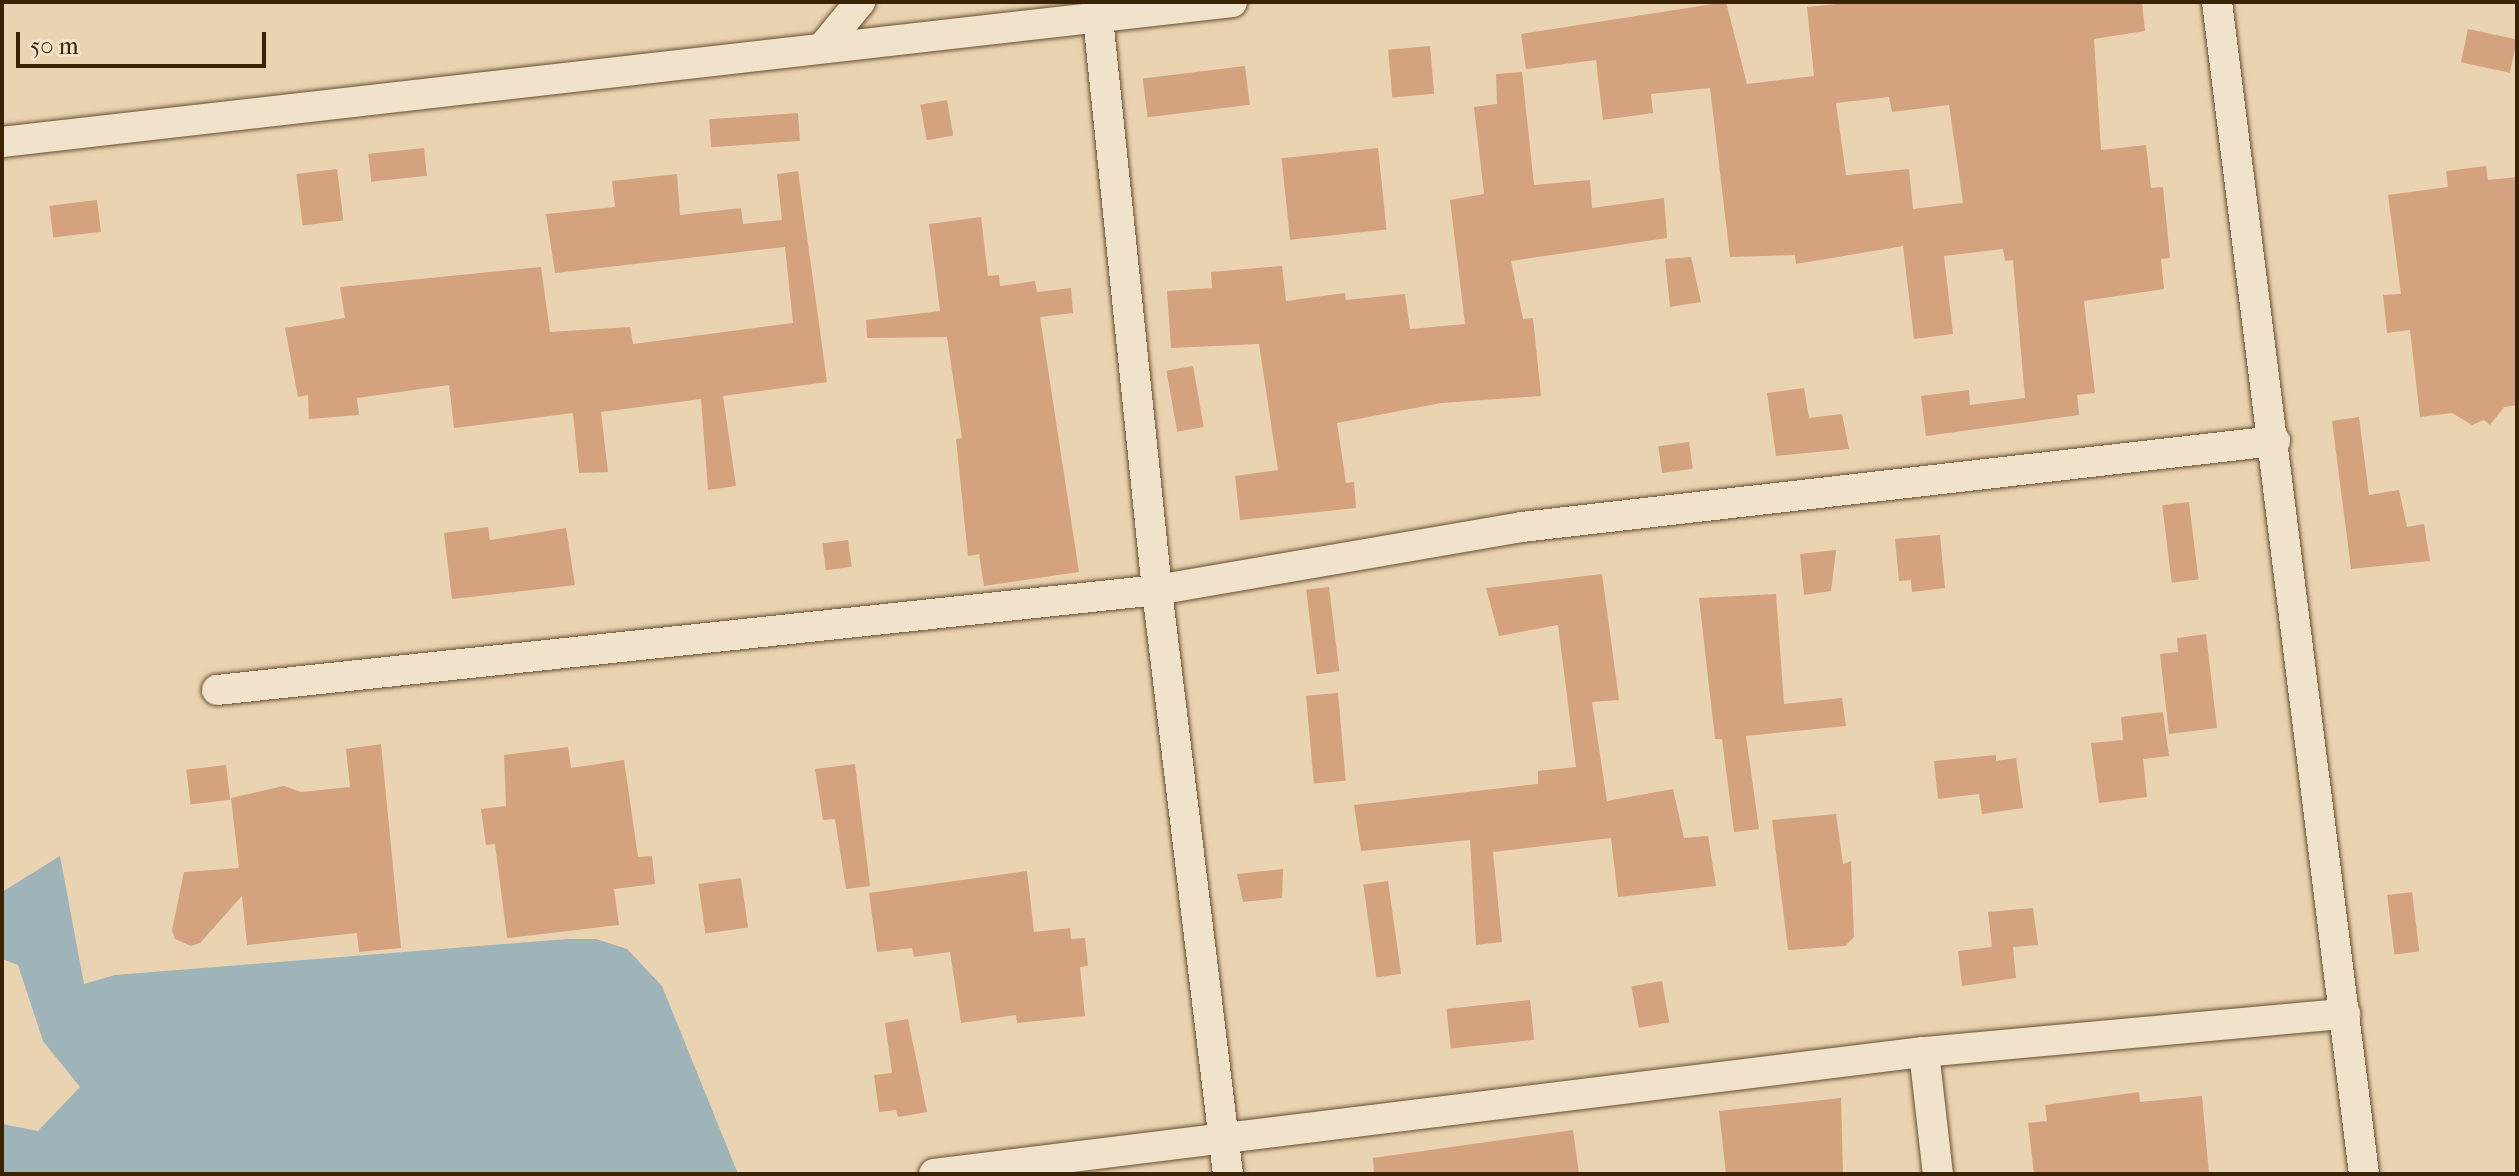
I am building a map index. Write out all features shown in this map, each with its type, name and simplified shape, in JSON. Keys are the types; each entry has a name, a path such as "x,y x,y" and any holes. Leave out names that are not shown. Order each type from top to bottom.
{"street":[{"path":"822,48 860,2"},
{"path":"2,142 1232,2"},
{"path":"2217,2 2275,441 2364,1174"},
{"path":"1098,18 1157,590 1228,1174"},
{"path":"217,690 1157,590 1522,527 2275,441"},
{"path":"934,1174 1924,1052 2345,1014"},
{"path":"1924,1052 1938,1174"}],"water":[{"path":"60,856 84,984 115,975 568,939 596,939 627,949 662,986 738,1174 2,1174 2,1124 38,1131 80,1087 43,1041 18,965 2,959 2,892"}],"building":[{"path":"1726,2 1747,84 1814,76 1807,7 1857,2 2142,2 2145,31 2094,39 2101,150 2146,145 2151,188 2163,187 2170,258 2161,259 2164,289 2084,301 2095,393 2077,395 2079,415 1926,436 1921,396 1969,390 1970,405 2025,398 2013,260 2005,261 2003,249 1944,256 1953,334 1914,339 1903,246 1796,264 1795,255 1730,257 1710,88 1651,94 1653,113 1603,120 1596,60 1526,69 1521,34","holes":["1889,97 1892,112 1949,105 1963,203 1913,209 1909,169 1846,175 1836,103"]},
{"path":"2468,29 2517,39 2510,73 2461,62"},
{"path":"1430,46 1434,94 1392,97 1388,50"},
{"path":"1245,66 1250,105 1148,117 1143,79"},
{"path":"1522,72 1534,185 1590,180 1592,208 1664,198 1667,238 1511,261 1523,319 1533,318 1541,396 1441,403 1337,423 1346,483 1354,482 1356,508 1240,520 1235,476 1278,470 1259,344 1171,348 1167,291 1212,288 1211,272 1282,266 1286,301 1345,293 1346,300 1405,294 1410,329 1465,324 1450,200 1484,194 1474,107 1497,104 1496,74"},
{"path":"947,100 953,135 927,140 920,105"},
{"path":"798,113 800,141 711,147 709,119"},
{"path":"424,148 427,176 371,182 368,154"},
{"path":"1378,148 1387,230 1290,240 1282,158"},
{"path":"2486,166 2488,180 2517,177 2517,405 2504,407 2490,425 2484,420 2472,425 2452,413 2420,417 2410,330 2387,333 2383,295 2401,294 2388,195 2448,187 2446,171"},
{"path":"337,169 343,221 303,226 296,174"},
{"path":"798,171 827,382 723,396 736,486 708,490 701,399 601,412 608,472 579,473 573,413 454,428 449,385 357,398 359,415 309,419 308,395 298,397 285,328 345,318 340,287 541,267 550,332 630,327 633,344 793,323 785,247 555,273 546,214 615,207 612,181 677,174 680,215 741,208 743,224 782,220 777,174"},
{"path":"97,200 101,232 53,238 49,206"},
{"path":"981,217 988,276 999,275 1000,286 1035,281 1037,292 1071,288 1073,313 1040,317 1079,572 984,586 979,554 968,556 956,439 962,438 947,337 867,338 866,320 940,311 929,224"},
{"path":"1691,257 1701,302 1670,307 1665,259"},
{"path":"1193,366 1204,427 1177,432 1166,371"},
{"path":"1804,388 1809,418 1842,414 1849,449 1776,456 1767,393"},
{"path":"2359,417 2369,495 2399,490 2407,527 2424,524 2430,561 2351,569 2332,421"},
{"path":"1689,442 1693,469 1662,473 1658,446"},
{"path":"2189,502 2199,579 2172,583 2162,505"},
{"path":"488,527 490,540 566,528 575,585 452,599 444,533"},
{"path":"1940,535 1945,588 1912,592 1911,580 1899,581 1895,539"},
{"path":"848,540 852,567 826,570 822,544"},
{"path":"1836,550 1831,591 1804,595 1800,554"},
{"path":"1602,574 1619,700 1592,702 1607,801 1673,789 1684,838 1708,836 1716,886 1618,897 1611,838 1493,852 1502,942 1476,945 1470,840 1361,851 1354,805 1538,784 1538,771 1576,767 1558,625 1499,636 1486,588"},
{"path":"1329,587 1339,671 1317,674 1306,590"},
{"path":"1776,594 1784,704 1842,698 1846,726 1746,736 1759,829 1734,832 1722,739 1715,739 1699,598"},
{"path":"2206,634 2217,728 2169,734 2160,654 2178,652 2177,638"},
{"path":"1338,693 1346,781 1314,783 1306,696"},
{"path":"2163,712 2169,756 2143,759 2147,797 2099,803 2091,743 2123,740 2121,717"},
{"path":"381,744 401,948 359,952 357,933 247,945 242,896 200,943 191,946 175,939 172,930 184,872 239,868 231,798 284,786 301,792 350,787 346,749"},
{"path":"568,747 571,768 624,760 638,857 652,856 655,884 614,889 619,925 507,938 495,844 486,845 481,809 506,806 504,755"},
{"path":"1996,755 1996,761 2016,758 2023,808 1982,814 1979,794 1938,799 1934,761"},
{"path":"855,764 870,886 846,889 835,819 823,820 815,769"},
{"path":"226,765 230,800 191,805 186,770"},
{"path":"1836,814 1843,864 1851,861 1854,937 1845,946 1788,950 1772,820"},
{"path":"1283,869 1282,898 1243,902 1237,874"},
{"path":"1027,871 1034,932 1070,928 1071,939 1085,938 1088,966 1080,967 1085,1016 1017,1023 1016,1015 961,1023 950,952 914,957 912,948 877,952 869,893"},
{"path":"741,878 748,928 705,933 698,884"},
{"path":"1388,881 1401,974 1376,978 1363,884"},
{"path":"2412,892 2419,952 2394,955 2387,895"},
{"path":"2033,908 2038,945 2013,947 2016,978 1962,986 1958,951 1992,947 1988,912"},
{"path":"1662,981 1669,1022 1639,1028 1631,986"},
{"path":"1530,1000 1534,1040 1451,1049 1446,1009"},
{"path":"908,1019 927,1112 898,1117 896,1110 879,1112 874,1075 892,1073 885,1023"},
{"path":"2139,1092 2140,1102 2202,1096 2209,1174 2034,1174 2028,1123 2047,1121 2045,1105"},
{"path":"1841,1098 1843,1174 1726,1174 1719,1111"},
{"path":"1573,1130 1579,1174 1374,1174 1373,1158"}]}
